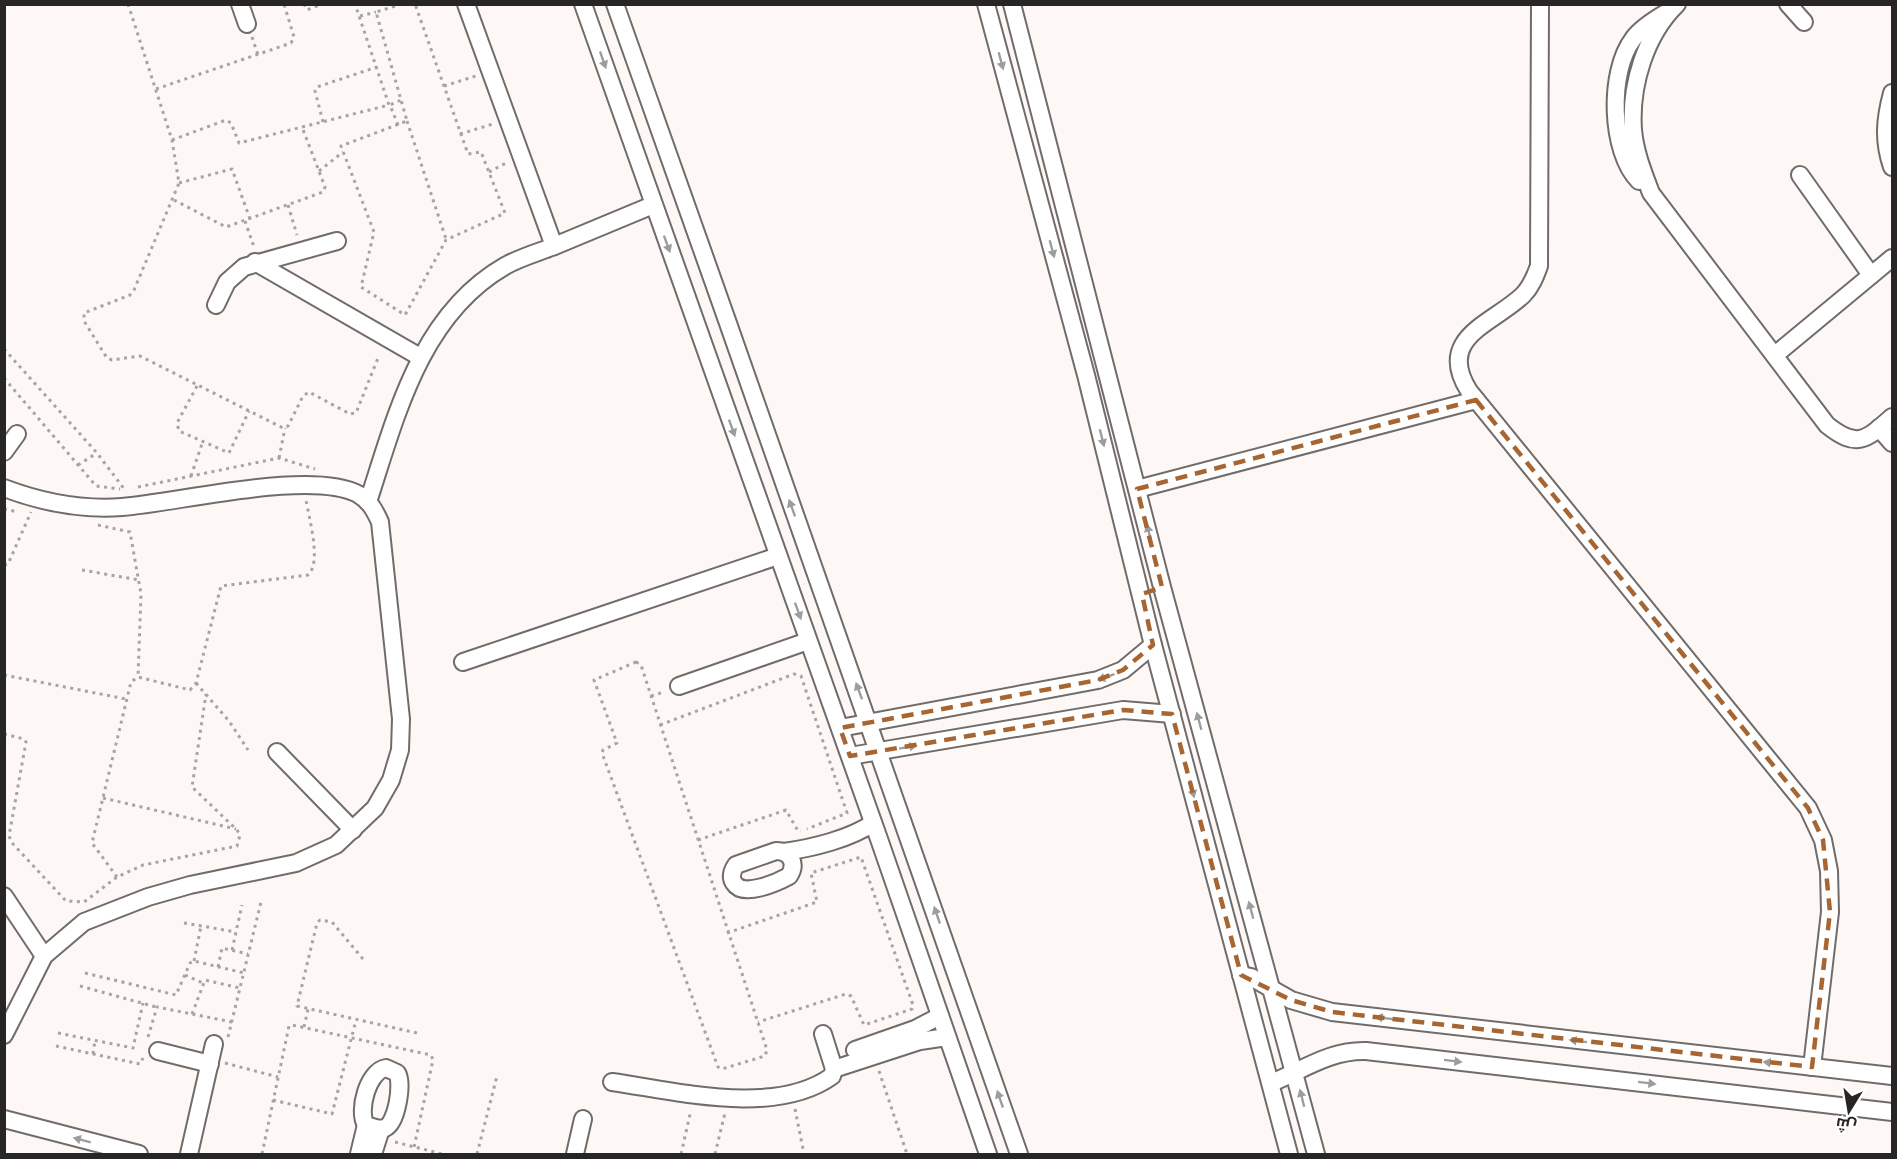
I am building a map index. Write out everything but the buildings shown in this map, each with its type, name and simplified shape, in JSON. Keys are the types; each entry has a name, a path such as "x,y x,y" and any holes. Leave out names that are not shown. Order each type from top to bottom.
{"street":[{"path":"240,4 247,24"},
{"path":"466,4 554,246"},
{"path":"584,4 653,205 850,756 988,1155"},
{"path":"615,4 774,458 881,751 1019,1155"},
{"path":"986,4 1086,375 1153,645 1289,1155"},
{"path":"1012,4 1162,586 1316,1155"},
{"path":"1540,4 1539,266 1523,294 1480,324 1466,340 1461,350 1460,372 1476,400 1808,808 1823,840 1829,871 1830,912 1812,1067"},
{"path":"1788,4 1804,22"},
{"path":"1674,7 1653,36 1641,66 1634,98 1633,130 1639,162 1651,192 1827,425 1844,438 1854,441 1867,437 1893,417"},
{"path":"1893,93 1885,121 1888,154 1893,167"},
{"path":"1800,175 1871,275"},
{"path":"368,502 403,394 420,357 444,322 472,292 505,267 653,205"},
{"path":"216,305 227,282 235,273 257,261 337,241"},
{"path":"1775,355 1893,258"},
{"path":"257,261 420,357"},
{"path":"1137,489 1476,400"},
{"path":"1879,428 1893,443"},
{"path":"4,452 17,434"},
{"path":"4,488 28,497 74,506 122,507 231,492 304,486 350,491 368,502 380,522 401,719 400,750 391,780 375,808 336,844 296,863 190,885 84,922 44,956 4,1035"},
{"path":"463,662 778,556"},
{"path":"1142,594 1162,586"},
{"path":"680,686 808,641"},
{"path":"840,728 1098,680 1123,670 1153,645"},
{"path":"850,756 1123,710 1140,709 1172,714"},
{"path":"277,752 353,830"},
{"path":"873,823 855,832 802,849 784,852 776,850 742,862 733,870 733,882 737,887 749,890 785,878 807,858 856,842 879,839"},
{"path":"784,852 792,859 793,869"},
{"path":"4,897 44,956"},
{"path":"1241,975 1251,977 1301,1003 1332,1012 1893,1076"},
{"path":"833,1064 940,1016"},
{"path":"612,1082 729,1099 782,1096 829,1079 833,1064 823,1034"},
{"path":"833,1064 920,1041 947,1037"},
{"path":"150,1048 218,1051 189,1155"},
{"path":"1271,1083 1330,1055 1347,1050 1893,1112"},
{"path":"4,1119 115,1151 139,1155"},
{"path":"575,1155 583,1119"},
{"path":"359,1155 374,1127 373,1155"}],"path":[{"path":"128,4 172,140 179,183 174,200 134,290 130,295 87,310 84,319 110,360 140,356 285,428"},
{"path":"156,89 291,43 294,36 284,4"},
{"path":"304,4 307,10 322,4"},
{"path":"355,4 398,125"},
{"path":"360,16 402,4"},
{"path":"407,121 342,144 374,232 374,241 361,282 364,290 403,314 407,314 446,240 505,213 481,152 468,154 415,4"},
{"path":"376,12 407,121 446,240"},
{"path":"323,122 315,91 317,87 376,67"},
{"path":"444,86 490,72"},
{"path":"172,140 226,120 231,123 239,143 402,100"},
{"path":"460,134 507,119"},
{"path":"174,200 224,227 323,192 325,189 302,127"},
{"path":"319,171 343,152"},
{"path":"179,183 234,170 250,219"},
{"path":"288,205 301,250"},
{"path":"245,221 257,261"},
{"path":"5,351 97,453 125,490"},
{"path":"279,458 285,428 303,396 309,392 350,414 356,412 378,358"},
{"path":"4,378 96,486 125,490 279,458 313,466 319,474 322,487"},
{"path":"197,386 176,425 179,431 227,453 231,452 249,411"},
{"path":"191,476 202,441"},
{"path":"78,465 97,453"},
{"path":"117,877 93,847 132,679 138,677 188,690 196,683 220,586 308,575 312,571 315,559 304,486"},
{"path":"4,509 41,516"},
{"path":"4,565 8,564 29,514"},
{"path":"88,524 130,532 139,580 138,677"},
{"path":"82,570 139,580"},
{"path":"639,664 698,840 767,1050 766,1055 719,1069 602,753 617,743 595,678 639,664"},
{"path":"660,724 798,674 801,676 847,813 800,832 786,810 698,840"},
{"path":"4,675 126,699"},
{"path":"196,683 229,721 248,750"},
{"path":"4,734 24,739 26,742 9,826 12,843 66,901 84,902 117,877 143,865 171,857 232,848 240,841 237,830 192,788 206,694"},
{"path":"103,798 237,830"},
{"path":"727,933 817,902 811,873 860,857 913,1005 912,1009 864,1025 851,996 846,994 758,1022"},
{"path":"261,902 232,1022 218,1051 226,1064 278,1077"},
{"path":"232,950 242,905"},
{"path":"363,959 332,922 326,920 317,923 297,1004 308,1009 417,1033"},
{"path":"184,923 236,932"},
{"path":"85,973 177,995 194,961 201,926"},
{"path":"218,967 222,948 248,954"},
{"path":"194,961 244,973"},
{"path":"185,975 203,983"},
{"path":"192,1014 205,980 240,988"},
{"path":"80,986 156,1007 232,1022"},
{"path":"58,1033 133,1048 143,1003"},
{"path":"56,1046 140,1064 150,1048 156,1007"},
{"path":"304,1027 308,1009"},
{"path":"273,1100 332,1114 356,1020"},
{"path":"262,1155 289,1026 304,1027 433,1057 414,1147"},
{"path":"93,1054 95,1040"},
{"path":"877,1067 908,1155"},
{"path":"477,1155 497,1076"},
{"path":"681,1155 695,1094"},
{"path":"715,1155 729,1099"},
{"path":"799,1128 804,1155"},
{"path":"392,1149 395,1142 442,1155"}],"highlighted area":[{"path":"1476,400 1808,808 1823,840 1830,912 1812,1067 1332,1012 1291,1000 1241,975 1172,714 1123,710 850,756 840,728 1098,680 1123,670 1153,645 1142,594 1162,587 1137,489"}]}
